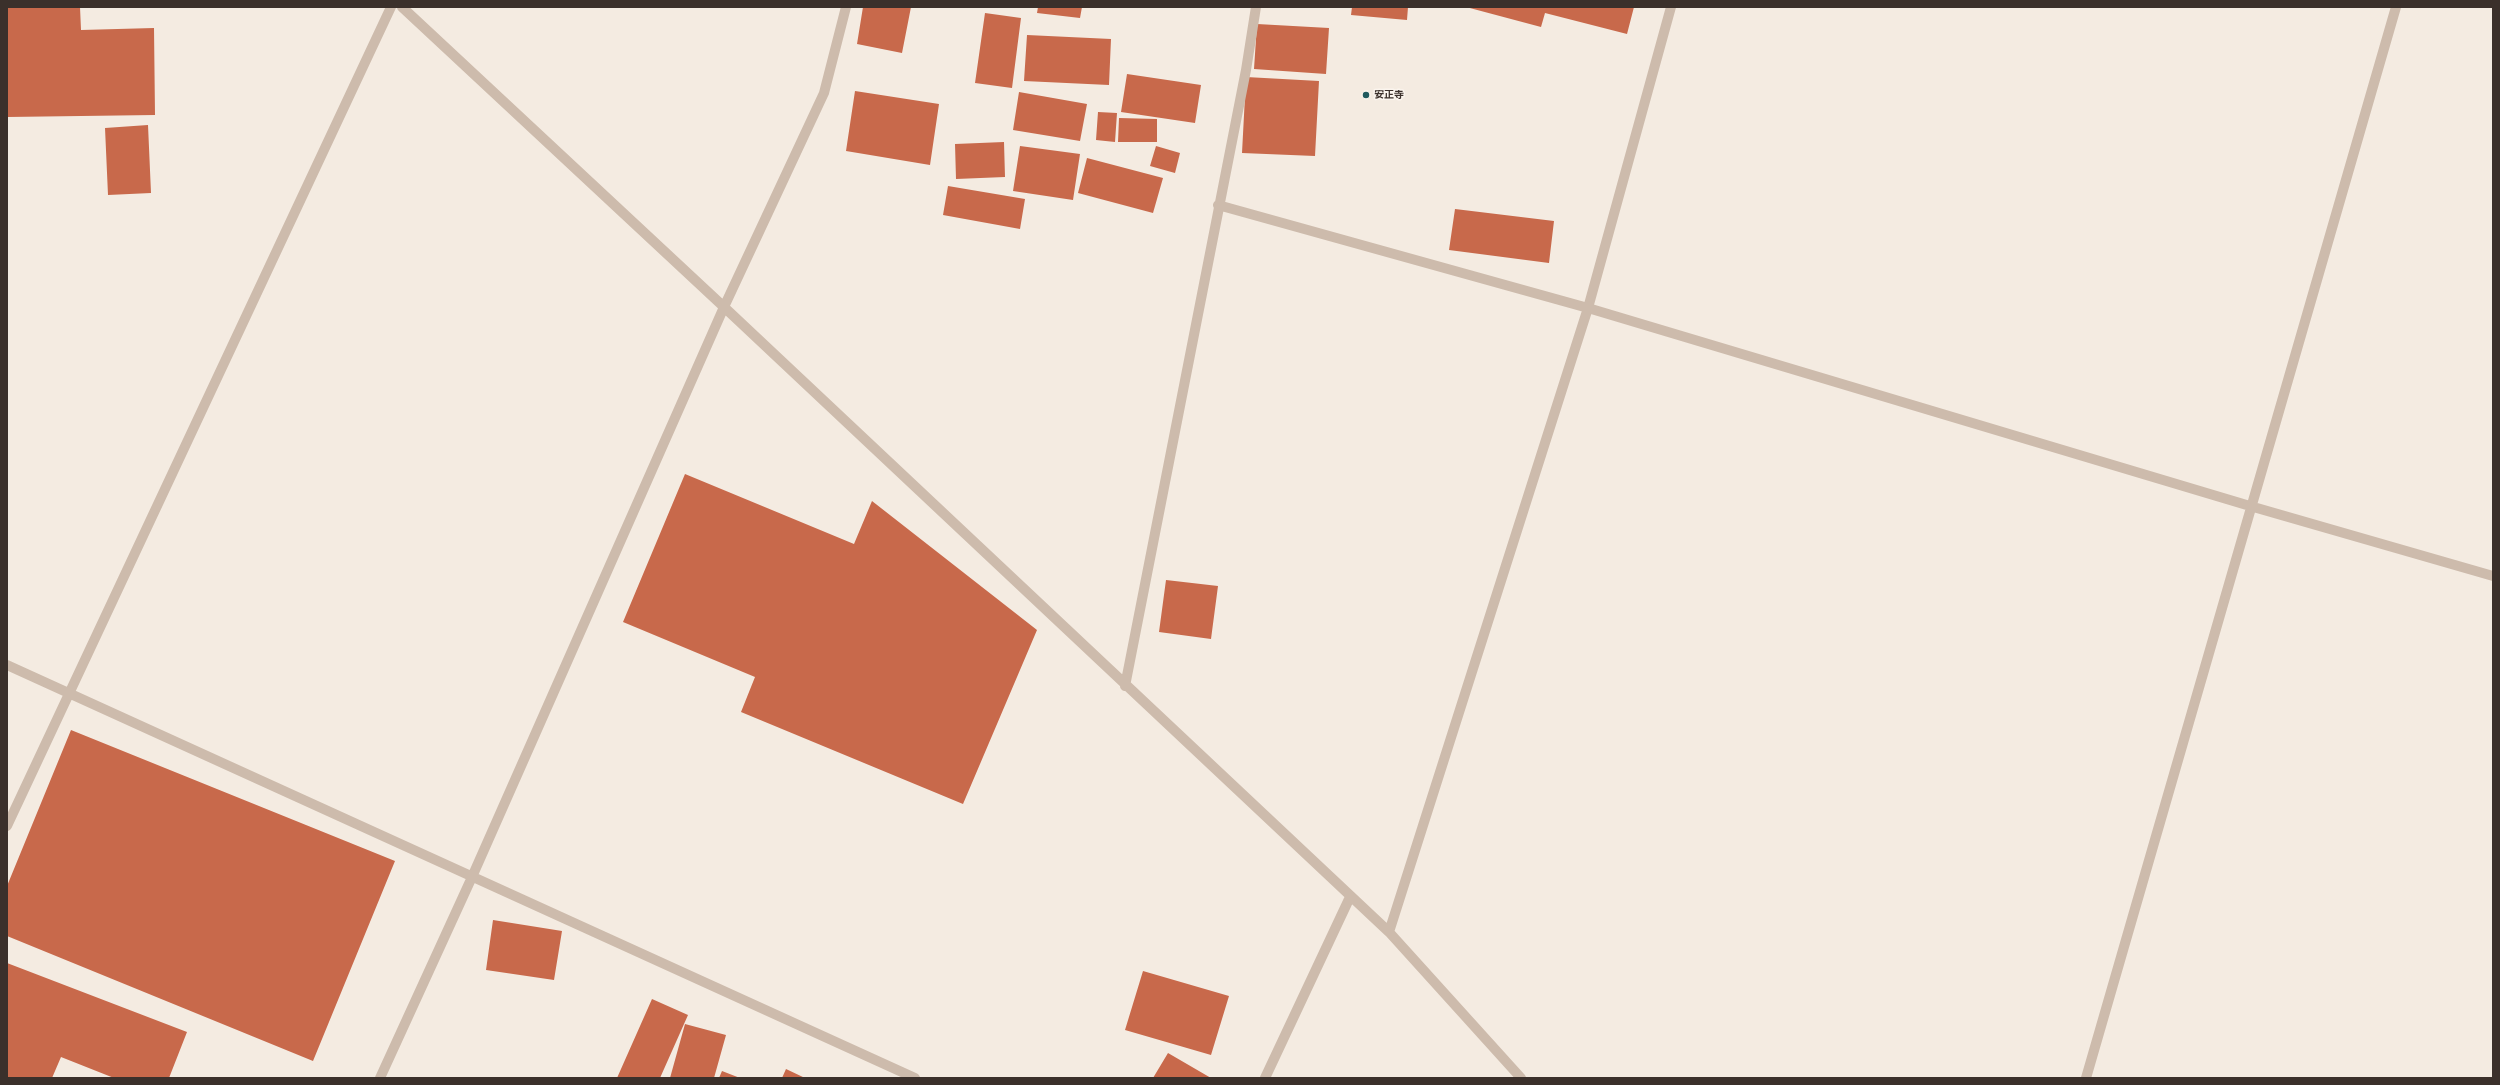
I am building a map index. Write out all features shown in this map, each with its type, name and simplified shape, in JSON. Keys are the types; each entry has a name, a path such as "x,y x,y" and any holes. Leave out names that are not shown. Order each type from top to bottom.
{"street":[{"path":"7,826 68,693 391,7"},
{"path":"402,7 724,307 1125,686 1389,932 1521,1078"},
{"path":"380,1078 472,877 724,307 824,93 846,7"},
{"path":"1125,686 1218,205 1246,70 1256,7"},
{"path":"1389,932 1588,308 1671,7"},
{"path":"2086,1078 2250,506 2396,7"},
{"path":"1218,205 1588,308 2250,506 2493,576"},
{"path":"7,665 915,1078"},
{"path":"1265,1078 1350,897"}],"building":[{"path":"7,7 80,7 81,30 154,28 155,115 7,117"},
{"path":"863,7 911,7 902,53 857,44"},
{"path":"1038,7 1082,7 1080,18 1037,13"},
{"path":"1352,7 1408,7 1407,20 1351,15"},
{"path":"1466,7 1634,7 1627,34 1545,13 1541,27"},
{"path":"985,13 1021,18 1012,88 975,83"},
{"path":"1257,24 1329,28 1326,74 1254,69"},
{"path":"1027,35 1111,39 1109,85 1024,81"},
{"path":"1127,74 1201,85 1195,123 1121,112"},
{"path":"1246,77 1319,81 1315,156 1242,153"},
{"path":"855,91 939,104 930,165 846,151"},
{"path":"1019,92 1087,104 1080,141 1013,130"},
{"path":"1098,112 1117,113 1115,142 1096,140"},
{"path":"1119,118 1157,119 1157,142 1118,142"},
{"path":"148,125 151,193 108,195 105,128"},
{"path":"1004,142 1005,177 956,179 955,144"},
{"path":"1020,146 1080,154 1073,200 1013,191"},
{"path":"1156,146 1180,153 1175,173 1150,166"},
{"path":"1087,158 1163,178 1153,213 1078,193"},
{"path":"948,186 1025,199 1020,229 943,215"},
{"path":"1455,209 1554,221 1549,263 1449,250"},
{"path":"685,474 854,544 872,501 1037,630 963,804 741,712 755,677 623,622"},
{"path":"1166,580 1218,586 1211,639 1159,632"},
{"path":"71,730 395,861 313,1061 7,936 7,886"},
{"path":"493,920 562,931 554,980 486,970"},
{"path":"7,963 187,1032 169,1078 114,1078 61,1057 52,1078 7,1078"},
{"path":"1143,971 1229,996 1211,1055 1125,1030"},
{"path":"652,999 688,1015 660,1078 617,1078"},
{"path":"685,1024 726,1035 714,1078 670,1078"},
{"path":"1168,1053 1211,1078 1153,1078"},
{"path":"786,1069 805,1078 782,1078"},
{"path":"722,1071 740,1078 719,1078"}],"place":[{"name":"安正寺","path":"1366,95"}]}
